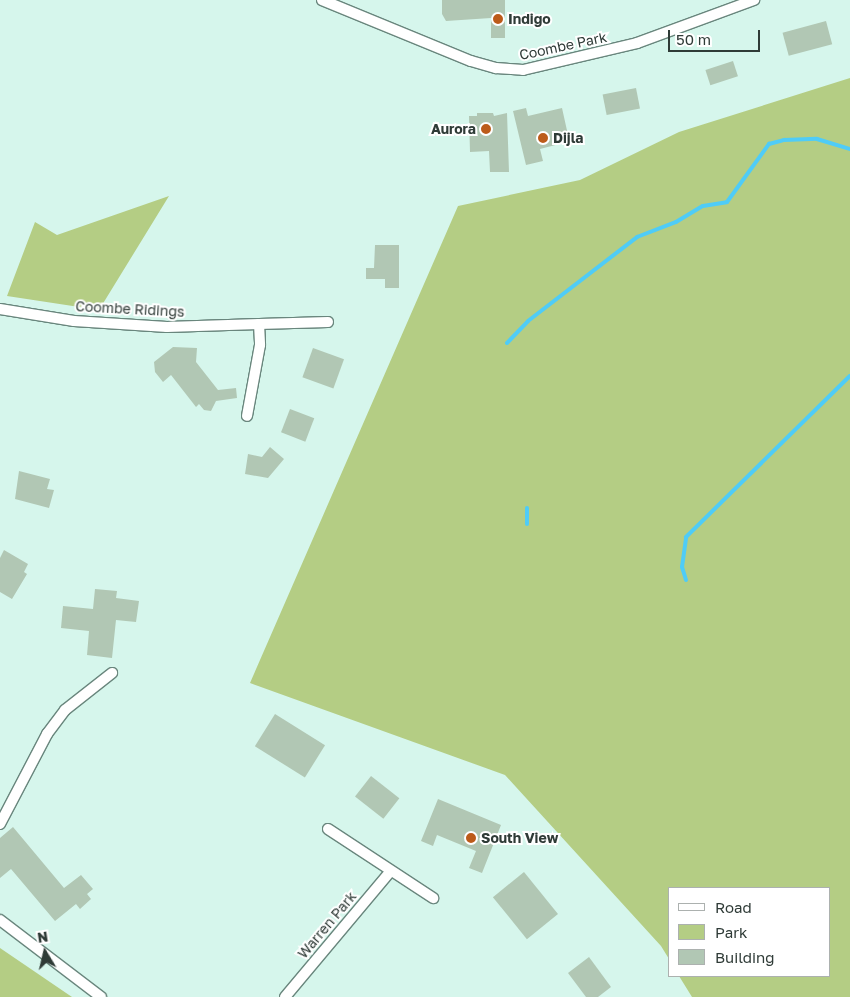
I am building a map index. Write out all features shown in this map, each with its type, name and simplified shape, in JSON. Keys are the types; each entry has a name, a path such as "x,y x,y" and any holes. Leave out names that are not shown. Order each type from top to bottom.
{"street":[{"name":"Coombe Park","path":"322,0 471,61 496,68 522,70 637,43 754,0"},
{"name":"Coombe Ridings","path":"0,309 74,320 167,328 328,322"},
{"path":"247,416 260,345 258,324"},
{"path":"0,824 47,734 65,710 112,673"},
{"path":"328,828 390,872 433,898"},
{"name":"Warren Park","path":"286,997 390,872"},
{"path":"0,920 101,997"}],"green space":[{"path":"850,78 850,997 692,997 680,977 830,977 830,887 668,887 668,957 661,946 505,775 250,683 458,206 580,180 679,132"},
{"path":"169,196 99,310 7,296 35,222 57,235"},
{"path":"0,948 72,997 0,997"}],"building":[{"name":"Indigo","path":"442,0 505,0 505,38 491,38 491,18 446,21 442,14"},
{"path":"826,21 832,44 789,56 783,33"},
{"path":"733,61 738,76 710,85 705,70"},
{"path":"636,88 640,109 607,115 603,94"},
{"name":"Dijla","path":"526,108 528,116 562,108 568,135 565,136 567,142 540,149 543,161 526,165 513,111"},
{"name":"Aurora","path":"477,113 493,113 494,116 507,113 509,172 490,172 489,151 470,152 469,116 477,116"},
{"path":"375,245 399,245 399,288 385,288 385,279 366,279 366,268 374,268"},
{"path":"173,347 197,348 196,362 218,390 236,388 237,398 216,401 211,411 204,410 199,404 196,407 171,375 163,382 155,372 154,362"},
{"path":"313,348 344,359 333,388 302,377"},
{"path":"290,409 314,418 305,442 281,432"},
{"path":"270,447 284,459 268,478 245,474 248,454 262,457"},
{"path":"19,471 50,479 47,489 54,490 49,508 15,499"},
{"path":"4,550 28,564 24,572 27,574 12,599 0,592 0,558"},
{"path":"95,589 117,591 116,598 139,601 136,622 116,620 112,658 87,655 89,631 61,628 63,606 93,609"},
{"path":"275,714 325,745 305,777 255,746"},
{"path":"371,776 399,798 383,819 355,796"},
{"name":"South View","path":"438,799 501,825 482,873 469,868 476,851 437,835 433,846 421,841"},
{"path":"13,827 64,888 81,875 93,889 87,894 91,899 80,909 76,904 55,921 11,869 0,878 0,838"},
{"path":"524,872 558,914 527,939 493,897"},
{"path":"589,957 611,987 598,997 586,997 568,973"}],"waterway":[{"path":"507,343 528,321 637,237 676,222 703,206 727,202 769,144 784,140 817,139 850,149"},
{"path":"686,580 682,567 686,537 850,376"},
{"path":"527,508 527,524"}],"place":[{"name":"Indigo","path":"498,19"},
{"name":"Aurora","path":"486,129"},
{"name":"Dijla","path":"543,138"},
{"name":"South View","path":"471,838"}]}
